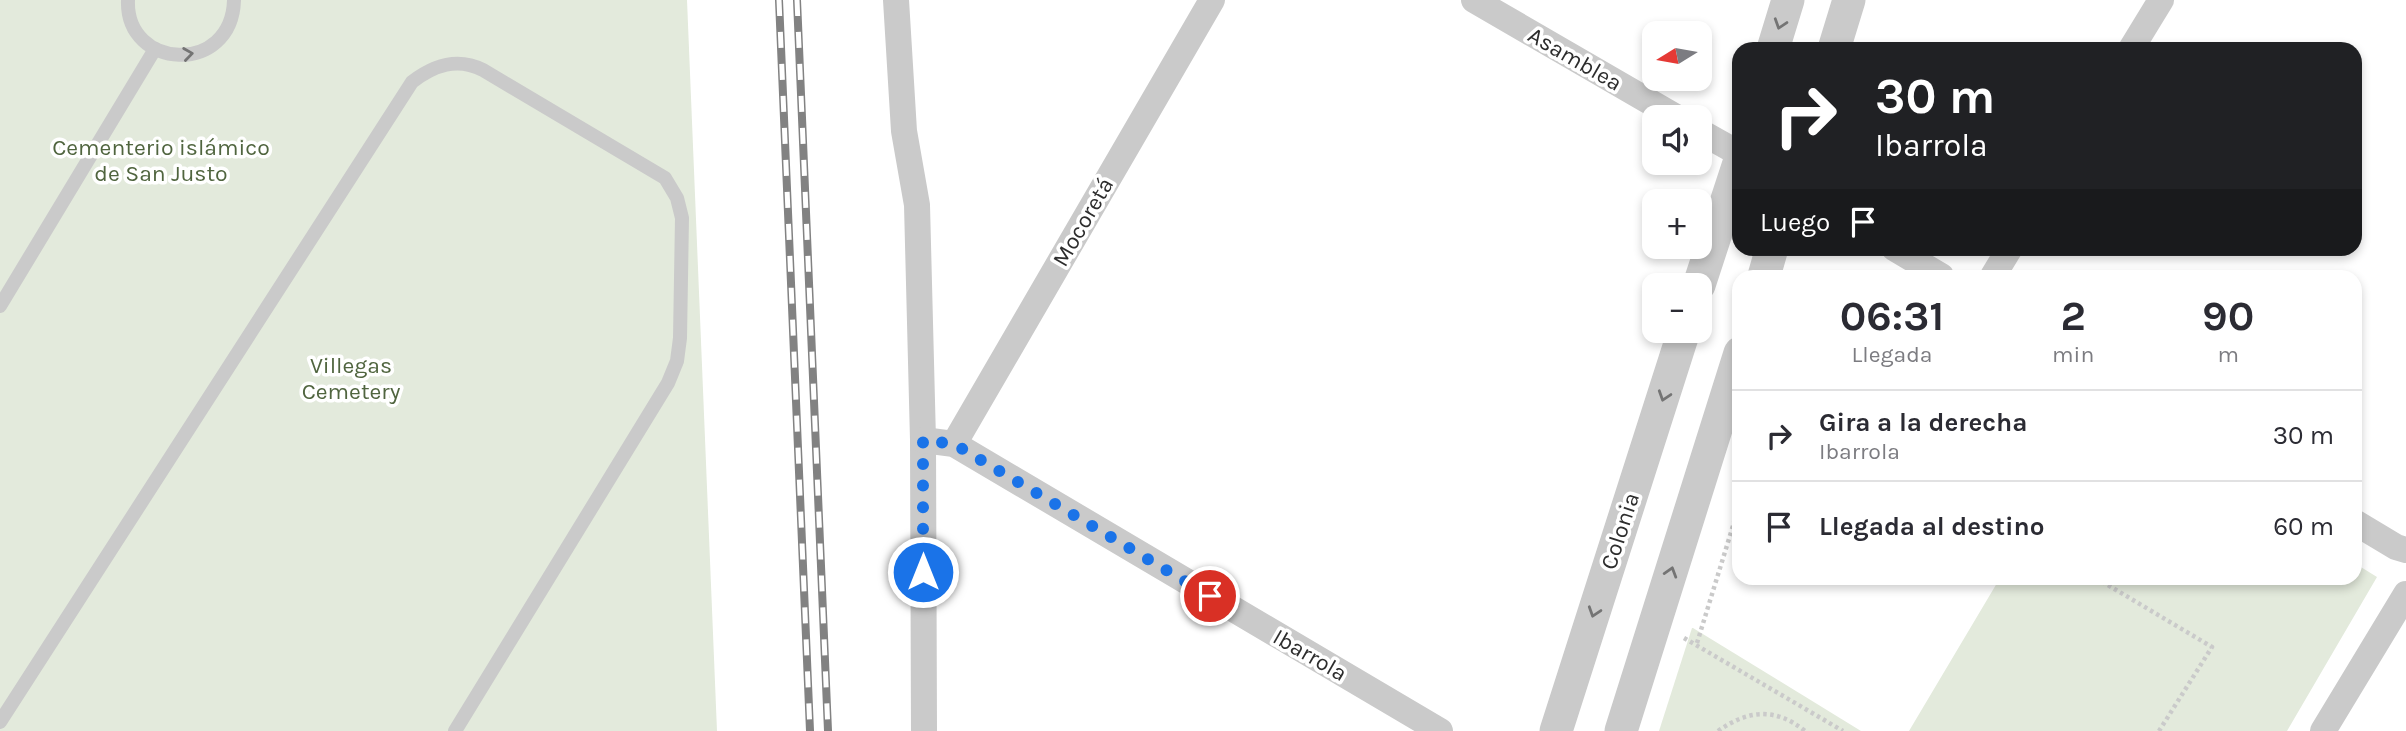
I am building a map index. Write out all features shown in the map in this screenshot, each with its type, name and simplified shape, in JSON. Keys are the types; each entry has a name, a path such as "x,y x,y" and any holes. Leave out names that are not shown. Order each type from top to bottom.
{"street":[{"path":"896,0 904,131 917,205 923,440 924,731"},
{"name":"Mocoretá","path":"954,444 1212,0"},
{"name":"Asamblea","path":"1475,0 1655,105"},
{"path":"1775,42 1788,0"},
{"path":"1836,42 1849,0"},
{"path":"2136,42 2161,0"},
{"path":"1712,139 1732,152"},
{"path":"1703,273 1732,182"},
{"path":"1907,256 1931,270"},
{"name":"Colonia","path":"1556,731 1680,343"},
{"path":"1622,731 1732,379"},
{"name":"Ibarrola","path":"923,440 954,444 1440,731"},
{"path":"2362,527 2406,550"},
{"path":"2323,731 2406,594"}],"lane":[{"path":"128,0 133,25 142,39 155,49 172,55 191,55 209,49 223,37 232,20 234,0"},
{"path":"0,306 155,49"},
{"path":"0,722 412,82 444,64 461,62 483,70 665,178 677,198 682,218 680,338 677,361 668,383 455,731"}],"path":[{"path":"1697,643 1732,529"},
{"path":"2108,585 2212,648 2159,731"},
{"path":"1675,641 1686,637 1843,731"},
{"path":"1718,731 1734,720 1753,714 1773,715 1792,721 1805,731"}],"green space":[{"name":"Villegas Cemetery","path":"0,0 687,0 717,731 0,731"},
{"path":"2362,568 2377,577 2287,731 1909,731 1996,585 2362,585"},
{"path":"1693,628 1861,731 1659,731"}],"railway":[{"path":"779,0 810,731"},
{"path":"797,0 828,731"}],"route":[{"path":"923,572 923,440 954,444 1210,596"}],"park label":[{"name":"Cementerio islámico de San Justo","path":"161,160"}]}
